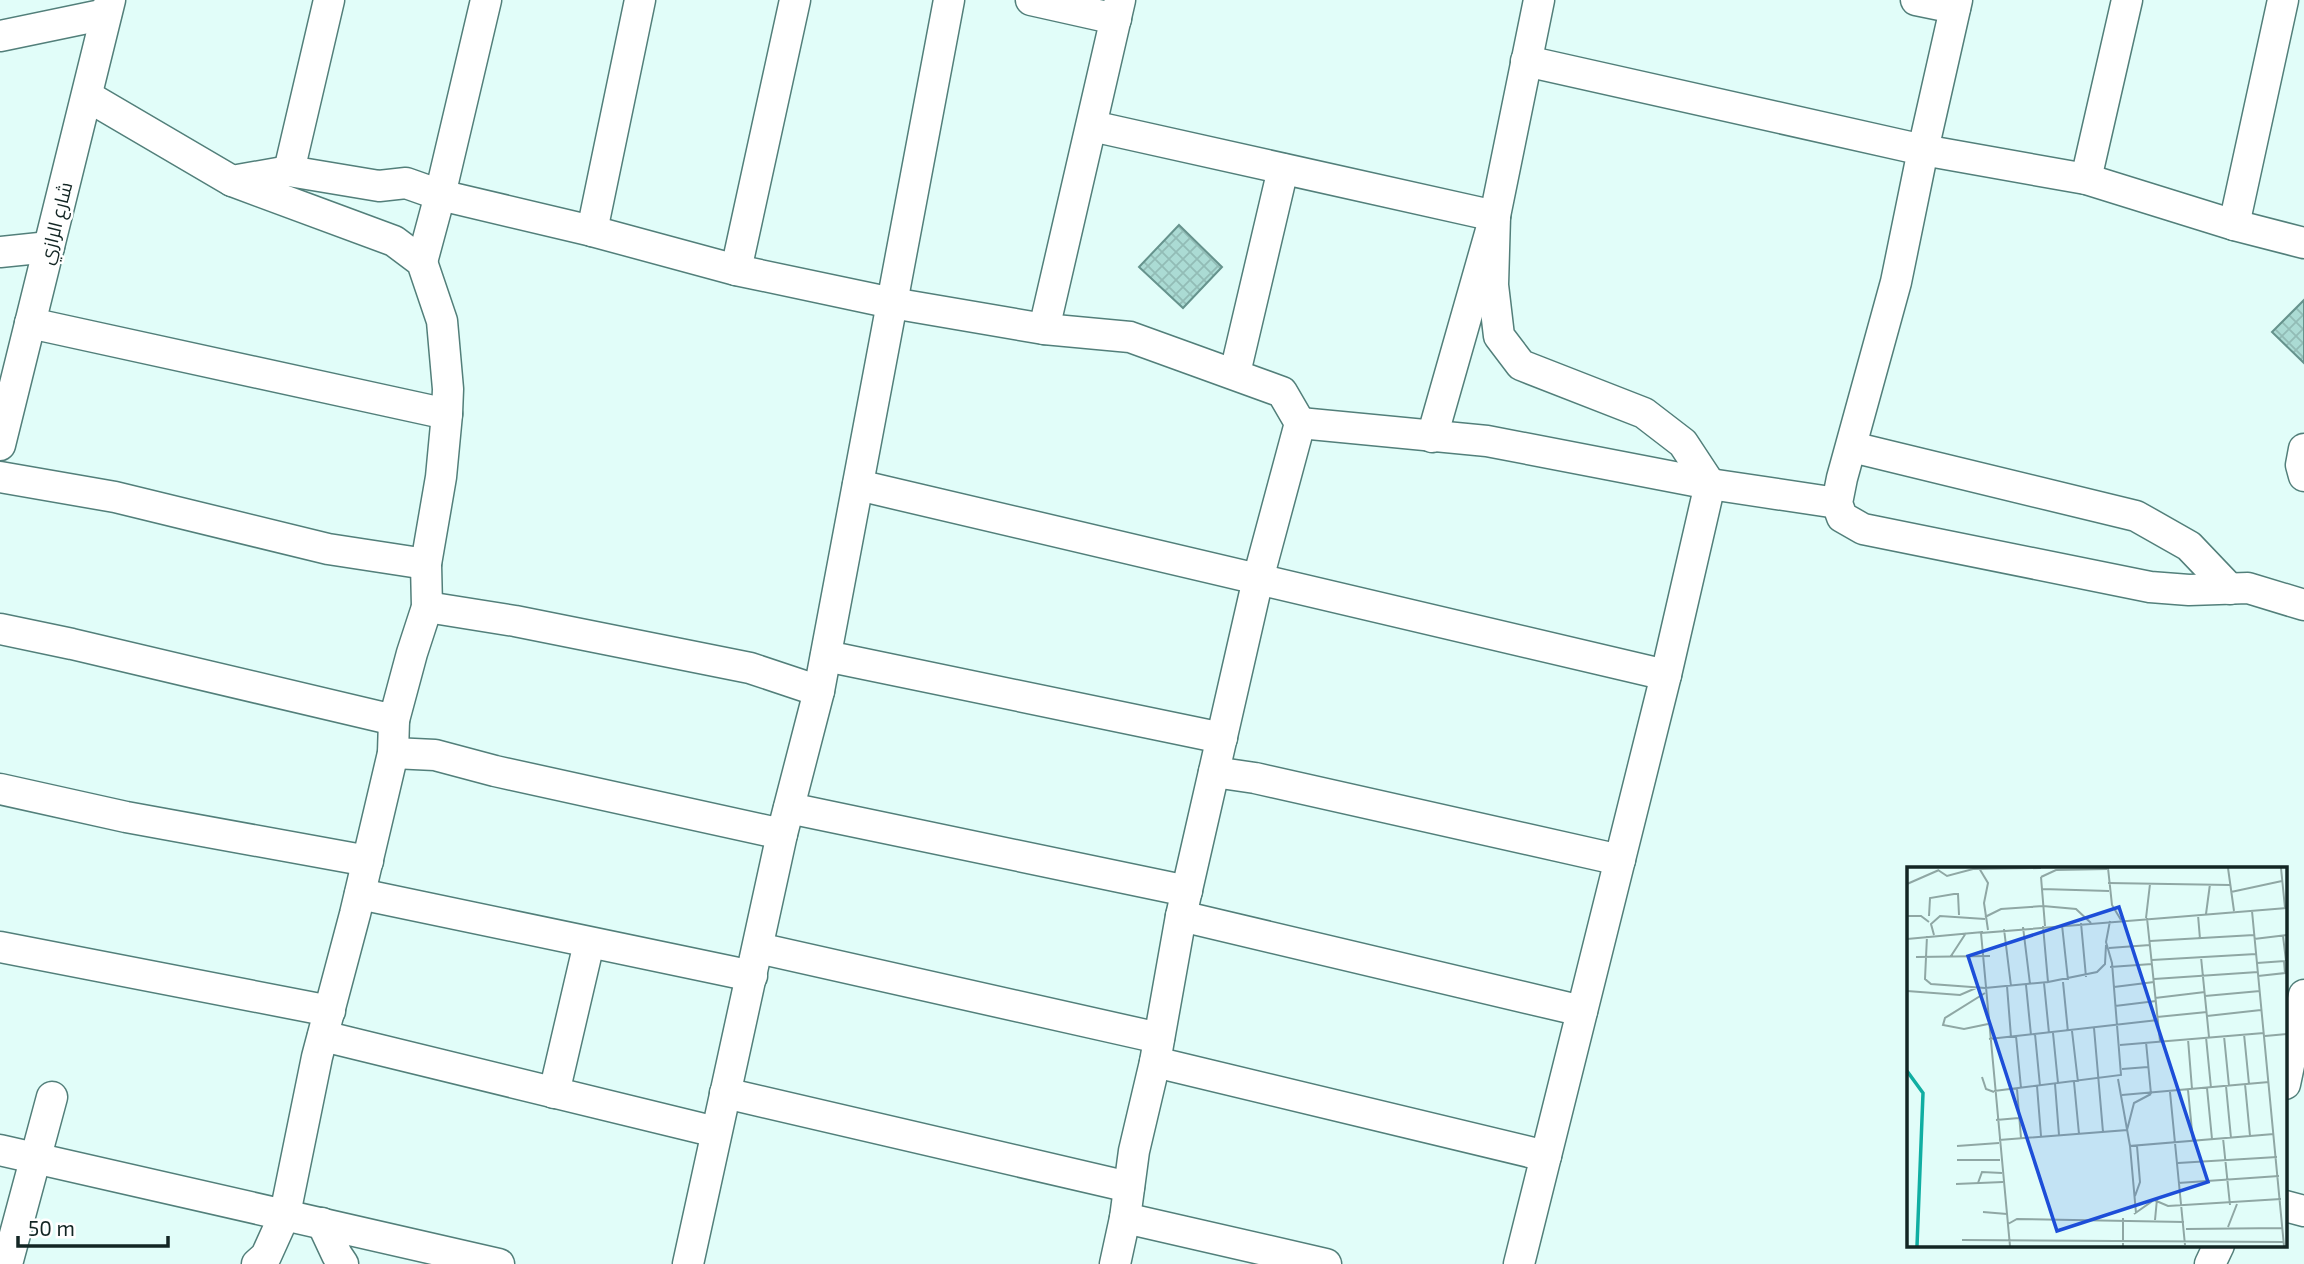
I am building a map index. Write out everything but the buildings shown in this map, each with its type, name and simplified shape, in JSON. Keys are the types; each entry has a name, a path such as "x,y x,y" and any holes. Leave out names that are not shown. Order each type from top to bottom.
{"street":[{"path":"289,171 329,0"},
{"path":"262,1261 285,1214 326,1023 393,753 394,720 427,607 426,564 441,477 448,389 442,321 422,262 486,0"},
{"path":"592,231 640,0"},
{"path":"736,270 795,0"},
{"path":"688,1264 785,821 819,691 949,0"},
{"path":"1031,0 1118,9 1044,329"},
{"path":"1432,437 1495,216 1539,0"},
{"path":"1916,0 1956,4 1896,282 1837,503 1842,517 1863,529 2150,587 2189,590 2248,588 2304,605"},
{"path":"2086,179 2127,0"},
{"path":"2234,225 2283,0"},
{"path":"0,36 108,7"},
{"name":"شارع الرازي","path":"0,445 108,7"},
{"path":"1526,61 1923,150 2086,179 2234,225 2304,243"},
{"path":"87,96 232,181 394,241 422,262"},
{"path":"1092,126 1495,216"},
{"path":"1235,373 1283,169"},
{"path":"232,181 289,171 379,186 407,183 440,195 592,231 736,270 892,303 1044,329 1130,337 1282,392 1300,424 1258,579 1184,904 1157,1050 1134,1151 1125,1218 1115,1264"},
{"path":"1495,216 1493,285 1499,336 1521,365 1644,413 1683,443 1710,484 1666,675 1519,1264"},
{"path":"0,252 49,247"},
{"path":"30,323 447,414"},
{"path":"0,334 23,353"},
{"path":"1300,424 1487,441 1710,484 1837,503"},
{"path":"1852,447 2136,516 2189,546 2230,589"},
{"path":"2304,449 2301,465 2304,476"},
{"path":"0,477 115,497 328,549 426,564"},
{"path":"858,485 1666,675"},
{"path":"427,607 515,621 750,668 819,691"},
{"path":"0,629 394,720"},
{"path":"826,656 1222,738"},
{"path":"393,753 435,755 495,771 785,821 1184,904 1582,1011"},
{"path":"1214,772 1255,778 1620,860"},
{"path":"0,789 126,817 368,861"},
{"path":"360,894 589,943 755,962 1157,1050 1546,1156"},
{"path":"554,1093 589,943"},
{"path":"0,947 326,1023 554,1093 716,1132"},
{"path":"2286,1079 2304,995"},
{"path":"725,1093 1129,1186"},
{"path":"7,1264 52,1097"},
{"path":"0,1150 499,1264"},
{"path":"2286,1206 2304,1211"},
{"path":"1125,1218 1326,1264"},
{"path":"322,1223 343,1264"},
{"path":"2210,1264 2219,1246"}]}
